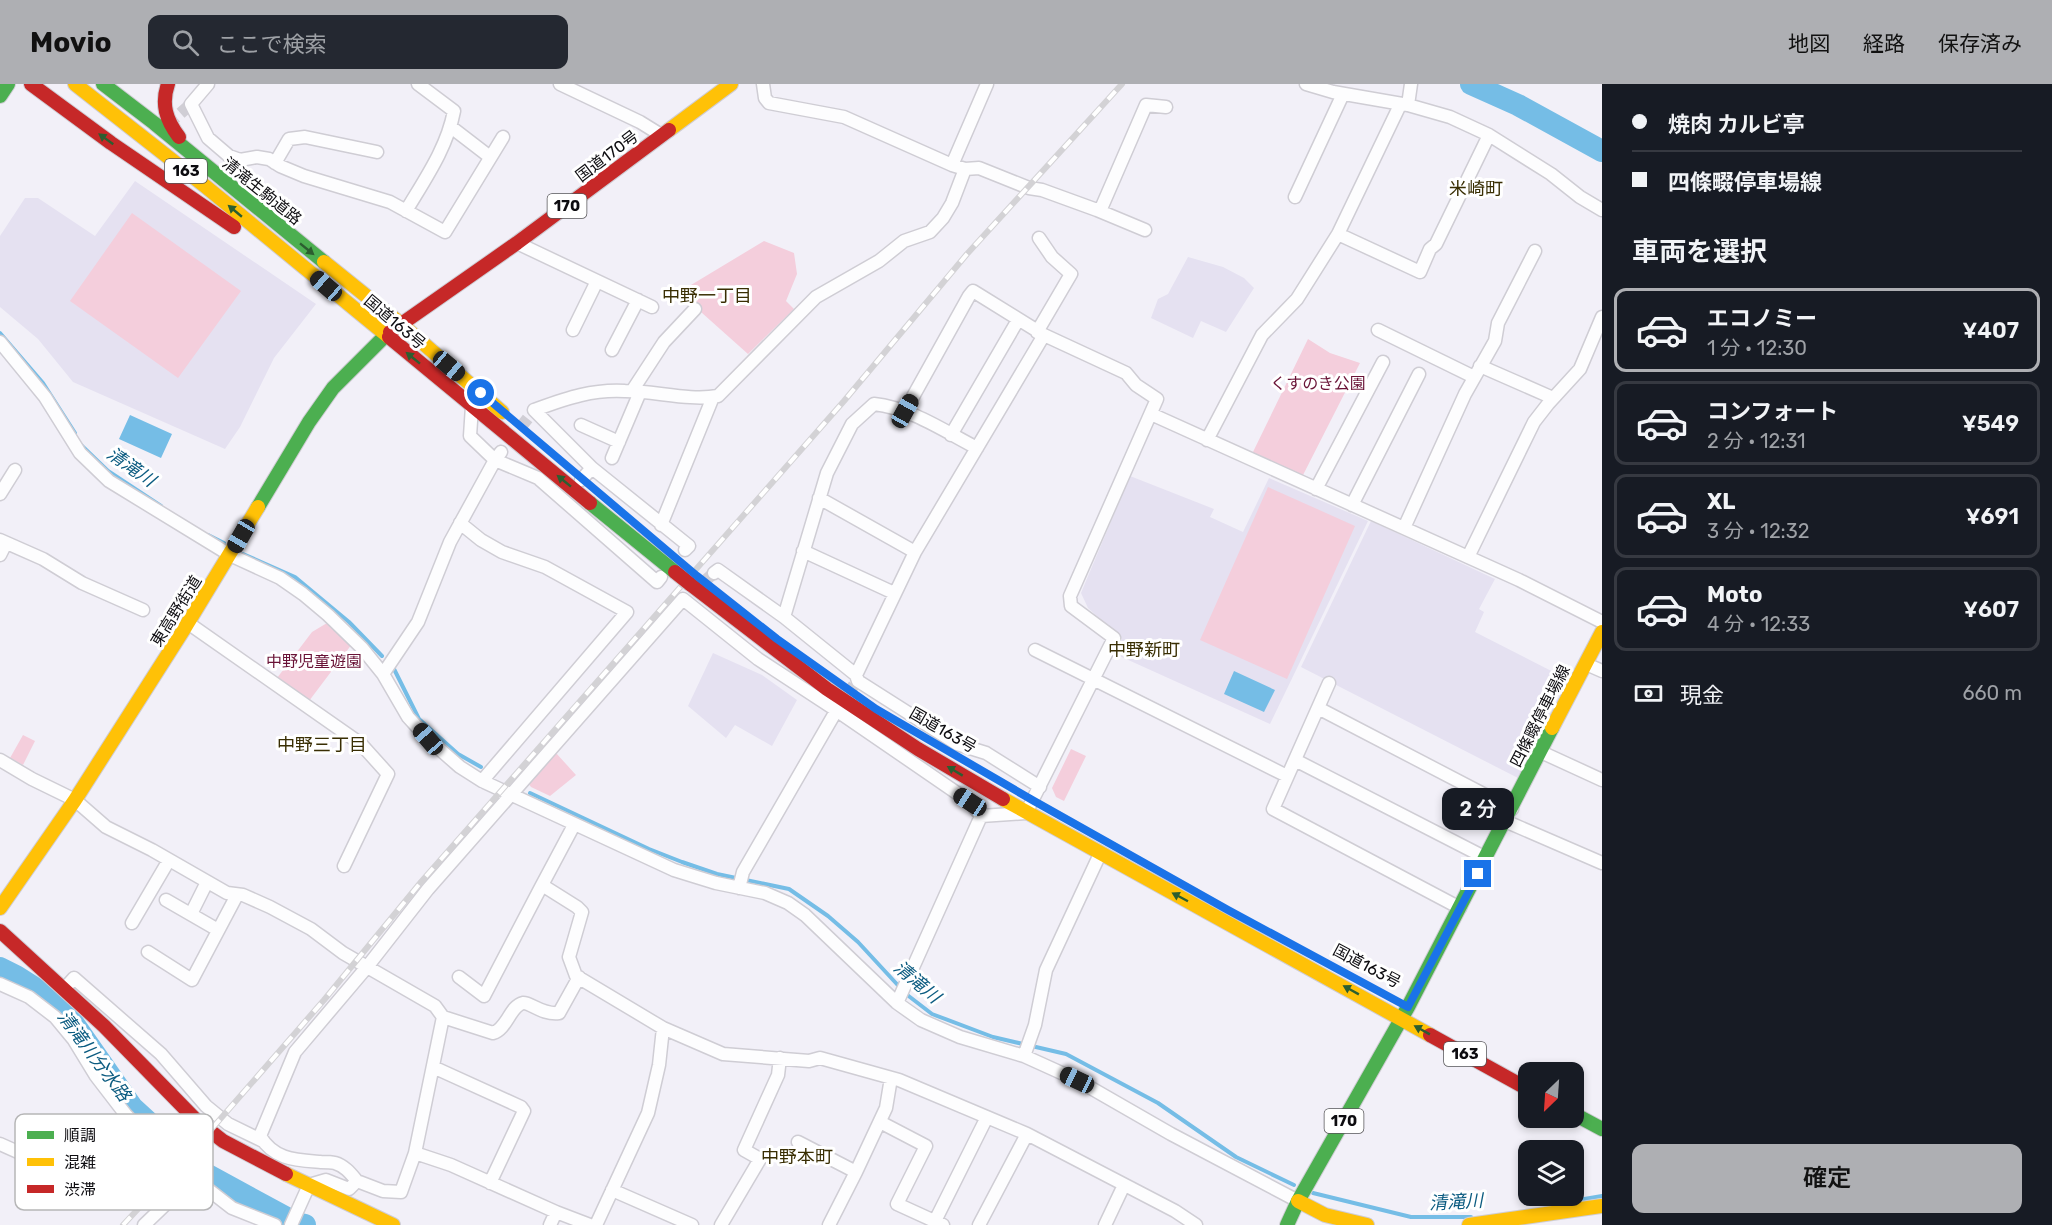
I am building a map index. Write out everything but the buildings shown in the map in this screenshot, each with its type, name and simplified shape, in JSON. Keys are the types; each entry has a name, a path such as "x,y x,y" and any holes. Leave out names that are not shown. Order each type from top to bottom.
{"main road":[{"path":"0,96 8,84"},
{"path":"31,84 111,143 213,213 249,237 296,262"},
{"name":"清滝生駒道路","path":"75,84 139,133 296,262"},
{"name":"清滝生駒道路","path":"103,84 401,324"},
{"path":"168,84 164,93 164,110 170,125 196,159"},
{"name":"国道170号","path":"385,336 616,171 731,84"},
{"name":"国道163号","path":"296,262 472,406 680,562"},
{"name":"国道163号","path":"401,324 513,421"},
{"name":"東高野街道","path":"0,908 75,800 188,623 321,405 333,388 385,336"},
{"name":"国道163号","path":"529,435 680,562 689,589 777,639 876,709 1100,854 1518,1071"},
{"name":"四條畷停車場線","path":"1405,1013 1602,632"},
{"name":"国道163号","path":"1030,807 1228,910 1405,1013 1518,1083"},
{"path":"0,931 65,988 190,1114"},
{"name":"170","path":"1287,1225 1298,1201 1405,1013"},
{"path":"1584,1105 1602,1115"},
{"path":"1584,1119 1602,1129"},
{"path":"213,1133 241,1152 393,1225"},
{"path":"1298,1201 1325,1215 1367,1225"},
{"path":"1469,1225 1602,1206"}],"street":[{"path":"208,84 191,104 208,138 229,156 240,160 257,156 269,159 304,176 390,202 445,232 503,137"},
{"path":"406,211 438,158 451,127 454,111 418,84"},
{"path":"560,84 640,122 661,135"},
{"path":"763,84 765,98 769,104 844,117 952,165 964,169 979,168 1029,188 1042,190 1100,211 1145,230"},
{"path":"952,165 987,84"},
{"path":"1306,84 1450,117 1489,135 1602,210"},
{"path":"1207,440 1262,335 1297,299 1338,234 1404,105 1411,84"},
{"path":"1295,197 1343,94"},
{"path":"1100,211 1146,105 1166,107"},
{"path":"451,127 490,157"},
{"path":"1338,234 1420,272 1489,135"},
{"path":"275,163 290,139 305,136 377,152"},
{"path":"123,164 194,214 213,213"},
{"path":"680,562 689,546 592,468 531,414 585,393 636,391 703,399 718,396 816,297 879,261 904,241 930,232 943,218 952,203 964,169"},
{"path":"856,680 894,593 915,552 977,448 1071,274 1052,257 1040,238"},
{"path":"517,243 652,307"},
{"path":"1404,528 1477,372 1495,341 1498,323 1535,251"},
{"path":"573,330 597,281"},
{"path":"905,411 973,291 1040,334 1126,373 1136,385 1157,399 1070,596 1071,606 1114,638 1030,807 981,816"},
{"path":"612,350 638,300"},
{"path":"612,458 636,391 664,342 694,309"},
{"path":"1468,557 1534,422 1580,369 1602,318"},
{"path":"951,435 1018,320"},
{"path":"1378,330 1477,372 1553,398"},
{"path":"1,346 45,397 80,453 110,481 230,555 280,578 303,594 357,643 384,674 408,717 428,739 460,767 482,782 674,870 716,884 741,880 788,903 901,996 921,1020 960,1037 1024,1054 1077,1080 1171,1134 1298,1201"},
{"path":"1316,489 1383,362"},
{"path":"1352,505 1419,374"},
{"path":"661,525 714,397"},
{"path":"784,617 827,473 852,424 874,404 892,406 905,411 977,448"},
{"path":"472,406 470,436 498,456 538,478 657,582 661,578"},
{"path":"1151,414 1519,580 1602,622"},
{"path":"581,425 619,442"},
{"path":"384,674 418,622 450,542 498,456"},
{"path":"581,480 592,468"},
{"path":"0,494 15,470"},
{"path":"819,498 915,552"},
{"path":"460,523 501,552 545,567 627,612 482,782"},
{"path":"0,555 3,542 43,558 82,583 143,610"},
{"path":"803,551 894,593"},
{"path":"714,573 718,570 784,617 856,680 957,744 986,753 1040,787"},
{"path":"443,1017 414,1153 401,1192 383,1191 357,1181 347,1169 336,1163 290,1160 276,1154 263,1141 260,1136 296,1052 429,889 689,589 758,659 837,708 970,802 981,816"},
{"path":"188,623 362,744 388,774 344,867"},
{"path":"1035,650 1287,776"},
{"path":"1586,664 1602,671"},
{"path":"1329,683 1273,809 1460,908"},
{"path":"741,880 837,708"},
{"path":"1317,708 1509,815 1602,863"},
{"path":"1541,752 1602,780"},
{"path":"0,760 75,800 105,827 170,860 227,894 237,895 270,907 290,918 367,967 435,1006 443,1017 493,1033 499,1031 522,1003 542,1012 559,1013 579,977"},
{"path":"1295,760 1486,858"},
{"path":"901,996 981,816"},
{"path":"459,977 484,996 574,825"},
{"path":"1024,1054 1035,1025 1046,970 1100,854"},
{"path":"132,923 170,860"},
{"path":"191,914 207,882"},
{"path":"542,885 582,912 569,957 576,976 663,1028 723,1054 809,1061 820,1058 891,1078 1028,1134 1175,1211 1196,1225"},
{"path":"148,952 192,980 237,895"},
{"path":"166,900 219,930"},
{"path":"65,988 74,978 161,1054 206,1106 228,1124 263,1141"},
{"path":"0,984 29,998 55,1017 74,1040 96,1076 125,1114"},
{"path":"596,1225 648,1113 659,1065 663,1028"},
{"path":"721,1225 760,1159 744,1150 778,1075 780,1058"},
{"path":"433,1067 521,1107 524,1111 490,1183"},
{"path":"829,1225 880,1122 891,1078"},
{"path":"880,1122 926,1146 897,1204 937,1224 987,1117"},
{"path":"979,1225 1028,1134"},
{"path":"798,1142 856,1172"},
{"path":"0,1144 15,1151"},
{"path":"414,1153 451,1165 590,1225"},
{"path":"291,1225 309,1185 326,1180 349,1189 357,1181"},
{"path":"1105,1225 1124,1185"},
{"path":"612,1190 692,1225"},
{"path":"213,1193 232,1208 275,1225"},
{"path":"144,1225 160,1210"},
{"path":"550,1225 556,1212"}],"shaded area":[{"path":"135,181 316,304 274,358 240,427 225,449 73,382 38,339 0,307 0,236 25,198 38,198 95,236"},
{"path":"1188,257 1223,267 1244,278 1254,288 1226,332 1201,321 1193,338 1151,318 1158,299 1168,294"},
{"path":"1130,476 1214,509 1210,517 1243,532 1269,478 1368,521 1270,724 1115,654 1122,639 1088,608 1081,593"},
{"path":"1371,521 1495,579 1479,609 1484,612 1475,632 1567,679 1518,778 1301,667"},
{"path":"713,653 762,675 797,700 772,746 735,725 726,738 688,706"}],"green space":[{"path":"132,213 241,291 178,378 70,301"},
{"path":"764,241 794,253 797,274 786,301 794,309 748,354 683,296 691,285"},
{"name":"くすのき公園","path":"1308,339 1330,353 1360,363 1302,477 1252,454"},
{"path":"1268,487 1355,526 1287,679 1200,640"},
{"name":"中野児童遊園","path":"327,623 352,644 309,701 277,678 312,632"},
{"path":"23,735 35,741 23,765 10,758"},
{"path":"1071,749 1086,756 1064,801 1056,797 1052,788"},
{"path":"556,753 576,775 550,796 531,787 528,783"}],"water":[{"path":"130,415 172,434 161,458 119,439"},
{"path":"1234,671 1275,690 1264,712 1224,694"}],"waterway":[{"path":"1471,84 1518,105 1602,151"},
{"name":"清滝川","path":"0,333 43,383 75,433"},
{"name":"清滝川","path":"81,445 108,471 161,506"},
{"name":"清滝川","path":"208,535 224,543"},
{"name":"清滝川","path":"243,554 295,577 349,622 382,656"},
{"name":"清滝川","path":"394,669 419,719 458,754 481,767"},
{"name":"清滝川","path":"530,793 649,849 682,862 717,874 789,889 828,916 858,942 906,994 932,1014 993,1037 1066,1054 1158,1103 1236,1157 1294,1185"},
{"name":"清滝川分水路","path":"0,968 46,995 74,1024 132,1107 140,1114"},
{"name":"清滝川分水路","path":"213,1178 296,1223 305,1225"},
{"name":"清滝川","path":"1313,1193 1411,1217 1471,1217"},
{"name":"清滝川","path":"1584,1199 1602,1196"}],"tunnel":[{"path":"167,125 191,104"},
{"path":"509,442 528,418"},
{"path":"692,592 714,573"},
{"path":"841,704 854,685"}],"railway":[{"path":"213,1127 324,1000 421,882 844,401 967,254 1122,84"},
{"path":"123,1225 137,1210"}],"traffic: fast":[{"path":"0,96 8,84"},
{"path":"103,84 324,262"},
{"path":"258,507 309,422 333,388 385,336"},
{"path":"590,503 675,572"},
{"path":"1408,1007 1552,728"},
{"path":"1287,1225 1298,1201 1408,1007"},
{"path":"1584,1119 1602,1129"}],"traffic: slow":[{"path":"75,84 205,186 389,337"},
{"path":"669,130 731,84"},
{"path":"324,262 401,324 502,412"},
{"path":"0,908 75,800 184,629 258,507"},
{"path":"1552,728 1602,632"},
{"path":"1003,799 1430,1035"},
{"path":"286,1174 393,1225"},
{"path":"1298,1201 1325,1215 1367,1225"},
{"path":"1469,1225 1602,1206"}],"traffic: jam":[{"path":"31,84 111,143 234,227"},
{"path":"168,84 165,98 166,112 179,137"},
{"path":"390,332 517,243 669,130"},
{"path":"389,337 590,503"},
{"path":"675,572 690,584"},
{"path":"690,584 827,689 918,749 1003,799"},
{"path":"0,931 104,1026 190,1114"},
{"path":"1430,1035 1518,1083"},
{"path":"213,1133 223,1141 286,1174"}],"district":[{"name":"米崎町","path":"1476,189"},
{"name":"中野一丁目","path":"707,296"},
{"name":"中野新町","path":"1144,650"},
{"name":"中野三丁目","path":"322,745"},
{"name":"中野本町","path":"797,1157"}],"route":[{"path":"481,393 697,576 777,639 876,709 926,740 1228,910 1408,1007 1478,874"}]}
